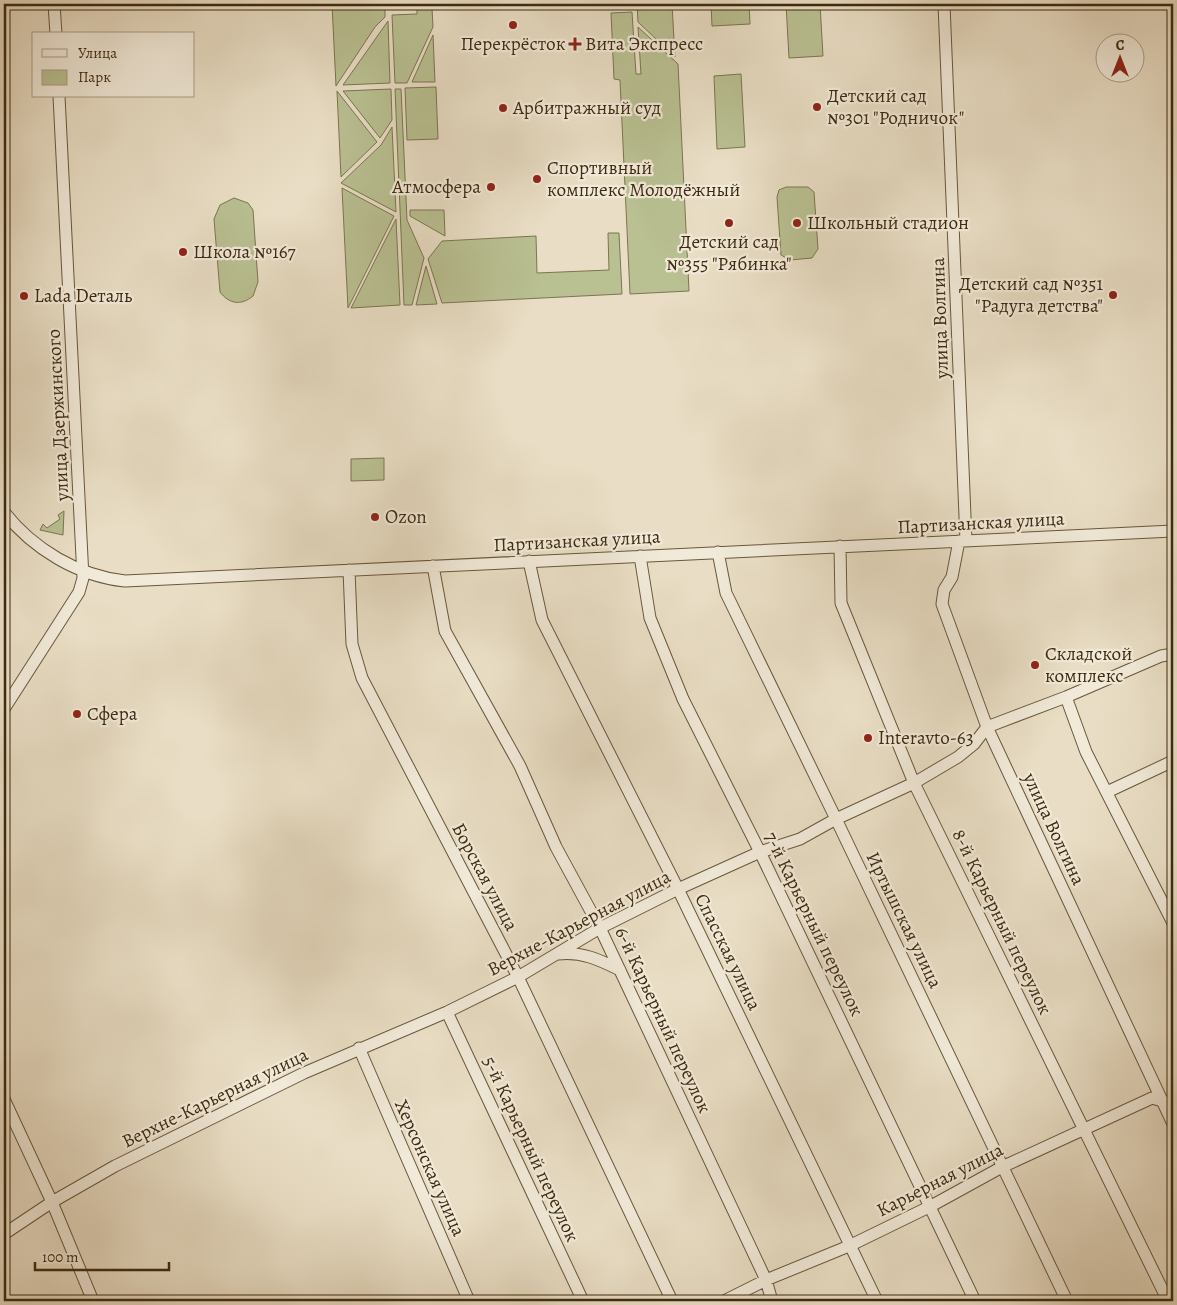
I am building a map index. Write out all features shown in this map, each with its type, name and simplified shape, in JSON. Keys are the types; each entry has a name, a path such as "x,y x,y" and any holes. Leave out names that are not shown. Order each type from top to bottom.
{"street":[{"path":"54,4 56,32"},
{"name":"улица Волгина","path":"944,4 963,541 952,577 944,590 942,604 988,727 1168,1103 1173,1124"},
{"name":"улица Дзержинского","path":"4,709 79,592 82,586 84,571 59,98"},
{"name":"Партизанская улица","path":"4,512 22,533 35,544 84,571 125,581 1173,531"},
{"name":"8-й Карьерный переулок","path":"840,546 841,603 914,783 1085,1128 1168,1301"},
{"name":"Иртышская улица","path":"718,552 726,594 1067,1301"},
{"name":"7-й Карьерный переулок","path":"640,556 650,618 683,699 760,852 975,1301"},
{"name":"Спасская улица","path":"529,561 542,620 678,889 877,1301"},
{"name":"6-й Карьерный переулок","path":"433,566 445,631 520,766 556,846 600,928 766,1280 772,1301"},
{"name":"Борская улица","path":"349,570 351,634 357,668 518,976 672,1301"},
{"name":"Верхне-Карьерная улица","path":"4,1234 52,1202 115,1166 359,1048 448,1012 518,976 600,928 678,889 760,852 800,839 836,819 914,783 958,757 974,744 988,727 1066,697 1161,656 1173,654"},
{"path":"1066,697 1086,752 1173,922"},
{"path":"1107,792 1173,761"},
{"path":"554,955 567,953 590,957 620,970"},
{"name":"5-й Карьерный переулок","path":"448,1012 584,1301"},
{"name":"Херсонская улица","path":"359,1048 469,1301"},
{"name":"Карьерная улица","path":"724,1301 766,1280 849,1246 930,1206 1002,1166 1152,1098 1168,1103"},
{"path":"4,1099 52,1202 93,1301"}],"green space":[{"path":"332,4 385,4 385,17 375,27 336,86"},
{"path":"637,4 672,4 675,57 638,22"},
{"path":"711,4 749,4 750,24 712,26"},
{"path":"786,4 820,4 823,56 789,58"},
{"path":"432,8 433,27 407,83 395,83 392,15 417,14 417,9"},
{"path":"632,12 636,74 641,74 638,27 678,64 689,291 630,294 620,80 614,79 611,13"},
{"path":"388,21 390,83 343,85"},
{"path":"433,35 435,82 412,82"},
{"path":"741,74 745,147 717,149 714,76"},
{"path":"436,87 438,139 407,140 405,88"},
{"path":"391,89 392,120 380,138 343,91"},
{"path":"395,89 401,89 407,220 424,258 412,305 404,305"},
{"path":"337,91 377,142 341,177"},
{"path":"392,127 396,212 341,183 381,145"},
{"name":"Школьный стадион","path":"786,187 808,187 814,192 818,249 812,258 790,260 781,255 777,197 779,190"},
{"path":"342,188 394,216 348,308"},
{"path":"234,198 248,203 253,210 258,282 253,296 240,302 227,299 220,292 214,219 220,205"},
{"path":"410,210 444,210 445,236 410,216"},
{"path":"396,219 400,305 351,308"},
{"path":"608,233 619,233 622,294 442,303 428,259 442,241 536,236 537,273 609,270"},
{"path":"426,266 437,304 416,305"},
{"path":"384,458 384,480 351,481 351,459"},
{"path":"64,511 63,535 40,530 43,524 47,528 60,519 58,515"}],"place":[{"name":"Перекрёсток","path":"513,25"},
{"name":"Вита Экспресс","path":"575,44"},
{"name":"Детский сад №301 \"Родничок\"","path":"817,107"},
{"name":"Арбитражный суд","path":"503,108"},
{"name":"Спортивный комплекс Молодёжный","path":"537,179"},
{"name":"Атмосфера","path":"491,187"},
{"name":"Детский сад №355 \"Рябинка\"","path":"729,223"},
{"name":"Школьный стадион","path":"797,223"},
{"name":"Школа №167","path":"183,252"},
{"name":"Детский сад №351 \"Радуга детства\"","path":"1113,295"},
{"name":"Lada Dеталь","path":"24,296"},
{"name":"Ozon","path":"375,517"},
{"name":"Складской комплекс","path":"1035,665"},
{"name":"Сфера","path":"77,714"},
{"name":"Interavto-63","path":"868,738"}]}
